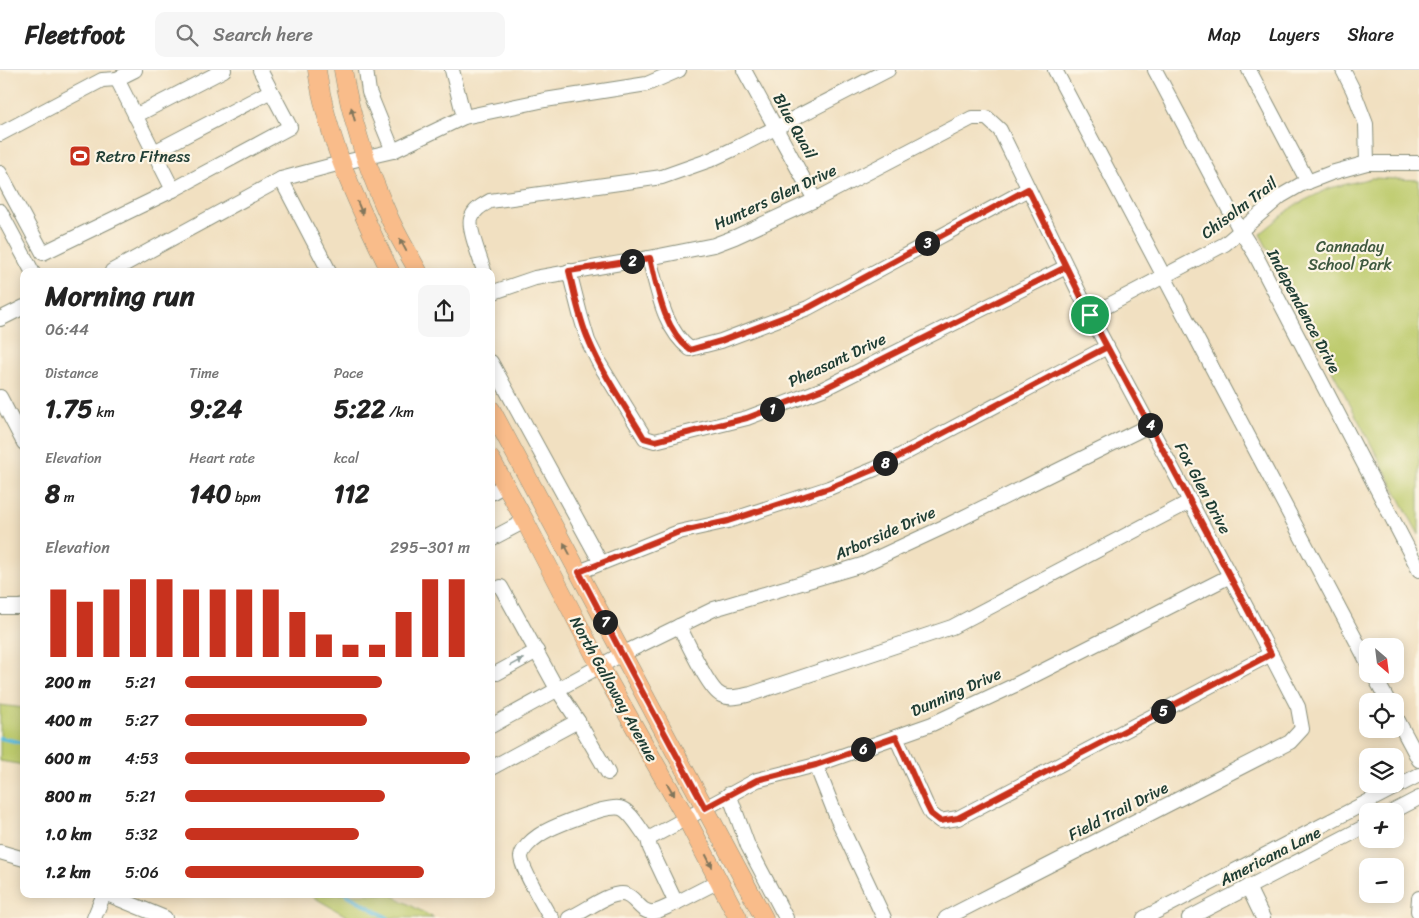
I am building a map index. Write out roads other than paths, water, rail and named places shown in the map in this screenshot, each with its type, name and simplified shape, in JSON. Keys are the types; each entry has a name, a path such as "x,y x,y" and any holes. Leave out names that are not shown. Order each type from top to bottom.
{"main road":[{"path":"316,70 328,125 341,163 364,218 389,268"},
{"path":"343,70 365,158 389,218 416,268"},
{"name":"North Galloway Avenue","path":"495,415 764,918"},
{"name":"North Galloway Avenue","path":"495,476 498,489 525,521 600,666 686,818 719,881 734,917"}],"street":[{"path":"0,134 102,80 117,79 135,70"},
{"path":"136,116 224,70"},
{"path":"0,173 43,253 173,190 290,127 260,70"},
{"path":"366,70 370,92 392,152"},
{"path":"452,70 464,117"},
{"path":"118,268 281,179 392,152 464,117 545,100 647,84 679,70"},
{"name":"Blue Quail","path":"744,70 815,200"},
{"path":"483,268 470,227 471,219 475,212 481,205 490,200 662,177 710,160 888,70"},
{"path":"1055,70 1359,646"},
{"name":"Independence Drive","path":"1156,70 1240,230 1255,254 1419,570"},
{"path":"1249,70 1308,182"},
{"path":"1343,70 1366,124 1367,163"},
{"path":"117,79 173,190"},
{"path":"154,152 271,91"},
{"name":"Hunters Glen Drive","path":"495,291 535,278 714,245 815,200 972,118 987,118 1000,130"},
{"name":"Fox Glen Drive","path":"1000,130 1090,315 1298,707 1302,730"},
{"name":"Chisolm Trail","path":"1090,315 1221,246 1281,196 1300,185 1331,173 1367,163 1419,163"},
{"path":"281,179 327,268"},
{"path":"650,258 662,308 681,342 690,350 721,341 808,308 1028,189"},
{"path":"0,211 30,268"},
{"name":"Pheasant Drive","path":"569,271 588,340 599,362 644,438 655,441 747,418 823,389 1066,267"},
{"path":"0,319 20,309"},
{"path":"579,572 679,532 728,521 829,488 875,469 1107,347"},
{"path":"495,369 600,563"},
{"path":"0,397 20,435"},
{"name":"Arborside Drive","path":"495,724 622,654 714,609 862,566 1150,425"},
{"path":"679,626 711,685 720,695 730,698 751,694 952,627 1190,501"},
{"path":"495,537 525,521"},
{"name":"Dunning Drive","path":"648,839 757,780 816,765 932,724 1013,686 1230,576"},
{"path":"501,587 557,689 608,773"},
{"path":"0,607 20,607"},
{"path":"497,673 537,651"},
{"path":"896,737 931,814 940,821 958,818 1271,654"},
{"path":"495,766 578,721"},
{"name":"Field Trail Drive","path":"946,918 1290,742 1302,730"},
{"path":"1404,732 1419,760"},
{"path":"816,765 837,818 884,918"},
{"path":"1144,918 1419,775"},
{"path":"729,794 748,846 786,918"},
{"path":"1404,806 1419,798"},
{"path":"552,918 546,912 531,882 521,856 526,847 538,836 571,820 606,809 620,808 628,812 648,839 650,848 676,903"},
{"name":"Americana Lane","path":"1189,918 1206,914 1248,887 1359,830"},
{"path":"0,852 20,858"},
{"path":"569,918 608,897 623,894 631,897 641,908 653,912 676,903 719,881"},
{"path":"1248,887 1263,918"},
{"path":"94,918 104,898"},
{"path":"116,898 166,918"},
{"path":"1419,898 1419,912"}],"waterway":[{"path":"0,738 20,742"},
{"path":"353,898 388,918"}],"place":[{"name":"Retro Fitness","path":"80,156"}],"park label":[{"name":"Cannaday School Park","path":"1350,255"}]}
